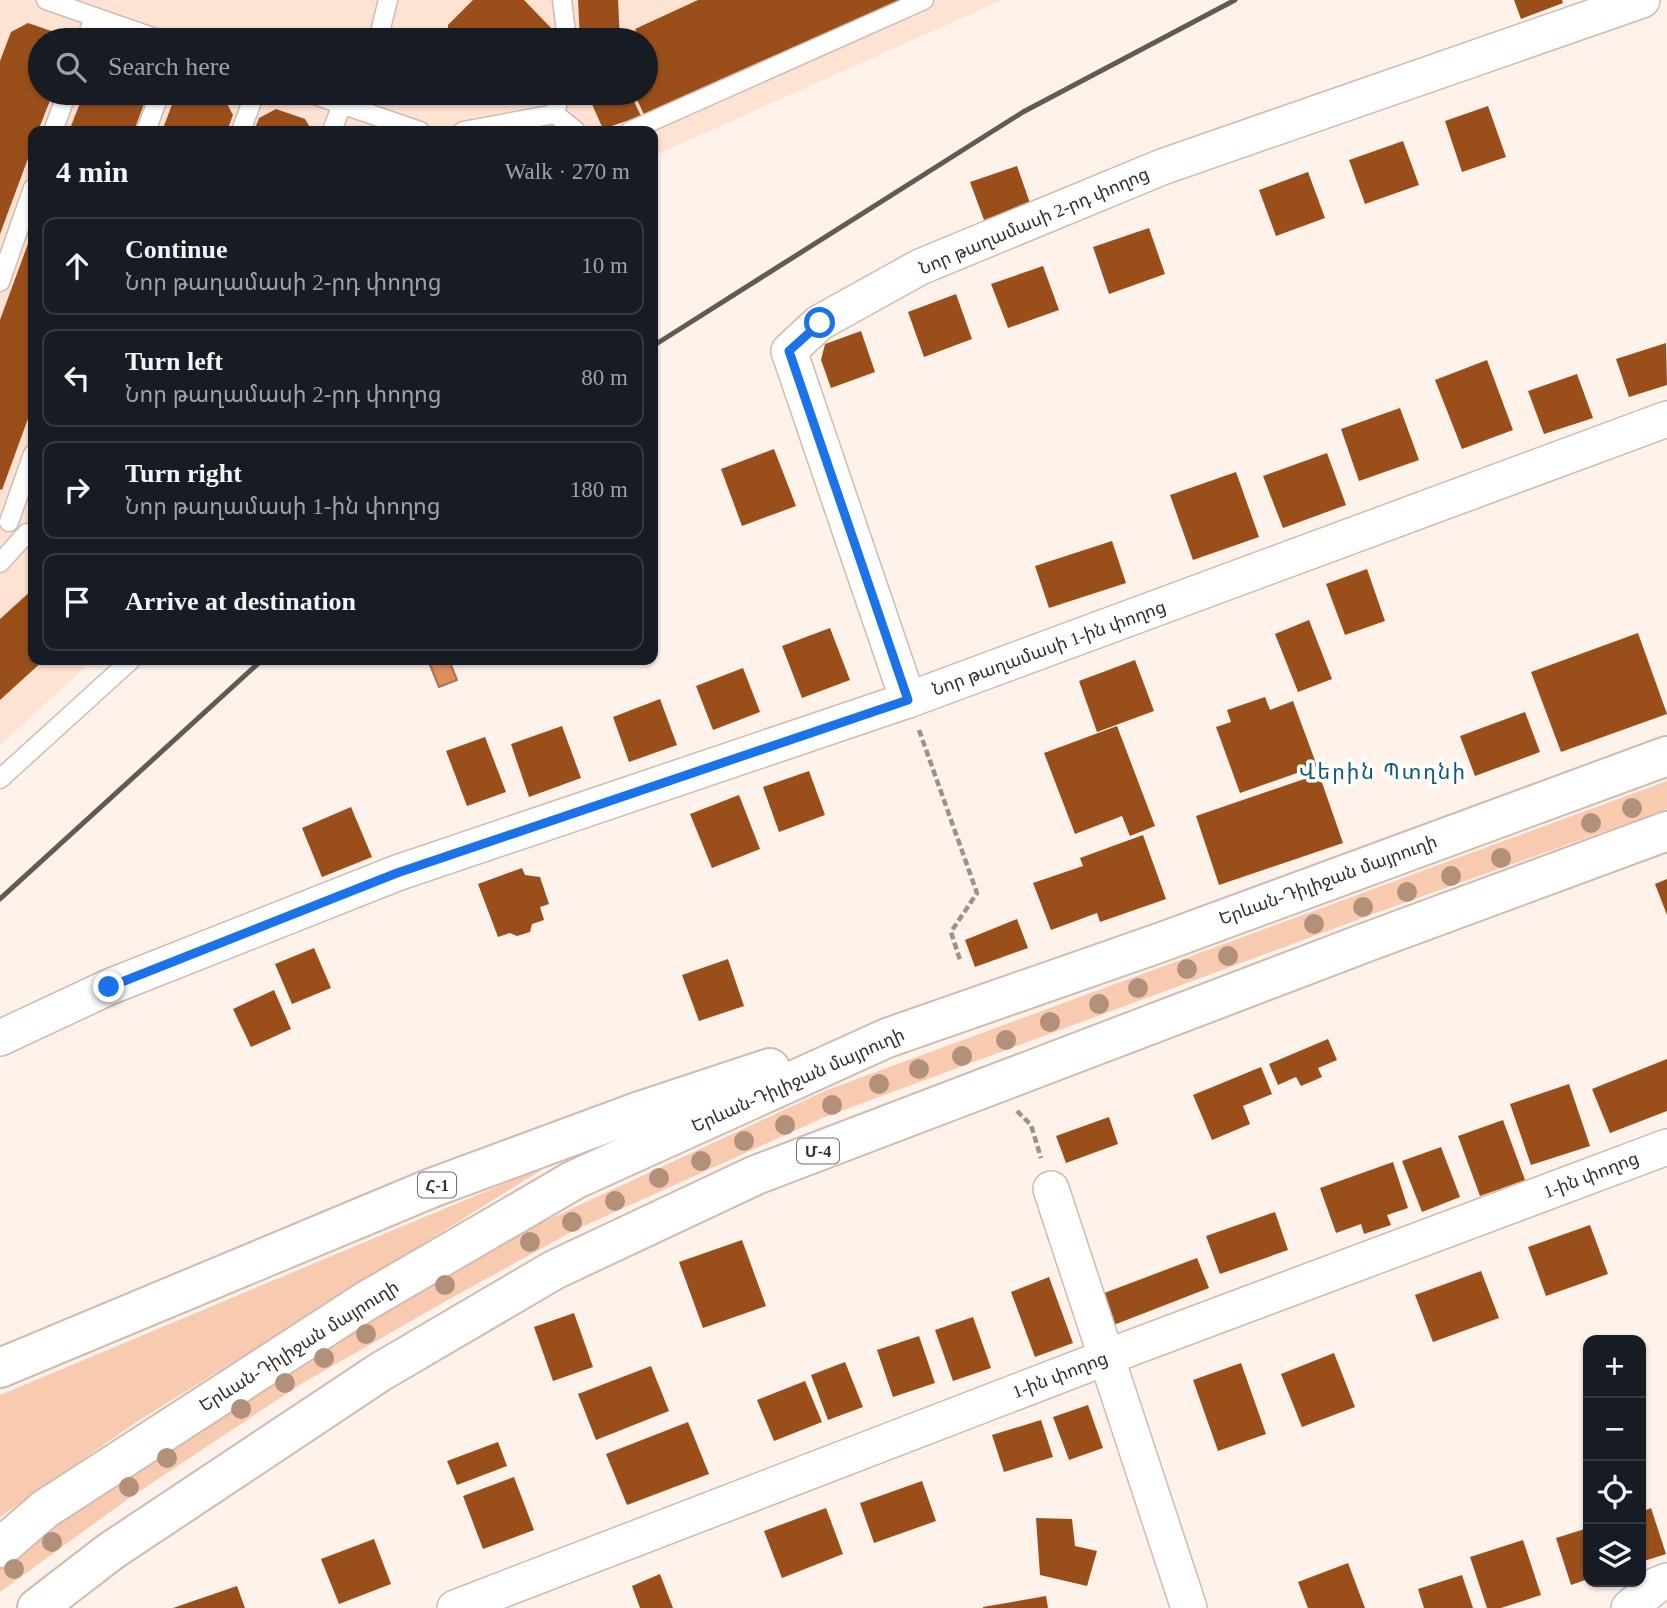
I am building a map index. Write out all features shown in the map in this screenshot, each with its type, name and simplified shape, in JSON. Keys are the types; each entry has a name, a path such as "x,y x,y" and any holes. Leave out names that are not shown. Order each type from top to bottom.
{"highway":[{"name":"Երևան-Դիլիջան մայրուղի","path":"0,1548 45,1509 366,1301 574,1180 887,1038 1159,943 1667,756"},
{"name":"Մ-4","path":"37,1608 111,1551 380,1373 554,1270 756,1175 1046,1063 1667,831"},
{"name":"Հ-1","path":"0,1368 434,1187 637,1112 775,1066 887,1038"}],"street":[{"name":"Նոր թաղամասի 2-րդ փողոց","path":"908,700 789,351 820,323 920,267 1162,167 1642,0"},
{"name":"Նոր թաղամասի 1-ին փողոց","path":"0,1038 109,987 397,873 908,700 1667,419"},
{"name":"1-ին փողոց","path":"455,1608 1107,1357 1667,1147"},
{"path":"1051,1189 1189,1608"},
{"path":"1629,1608 1657,1585 1667,1581"}],"lane":[{"path":"46,0 126,28"},
{"path":"381,28 388,0"},
{"path":"562,0 566,28"},
{"path":"641,126 925,0"},
{"path":"90,28 94,17"},
{"path":"55,126 63,105"},
{"path":"148,126 156,105"},
{"path":"243,126 251,105"},
{"path":"334,126 342,105"},
{"path":"345,105 405,126"},
{"path":"361,111 362,105"},
{"path":"555,114 557,105"},
{"path":"490,126 555,114 570,126"},
{"path":"0,282 28,202"},
{"path":"28,466 5,521 28,533"},
{"path":"0,563 28,536"},
{"path":"0,779 125,665"}],"path":[{"path":"908,700 977,894 951,932 960,960"},
{"path":"1016,1110 1031,1125 1051,1189"}],"shaded area":[{"path":"0,0 1002,0 658,154 658,126 28,126 28,665 88,665 0,745"},
{"path":"430,665 451,665 457,680 439,687"},
{"path":"1667,781 1667,809 1384,910 825,1117 577,1229 301,1384 128,1499 0,1592 0,1565 181,1434 483,1250 827,1090"},
{"path":"551,1164 135,1423 0,1517 0,1395"}],"building":[{"path":"473,0 524,0 551,28 448,28"},
{"path":"578,0 618,0 619,28 579,28"},
{"path":"698,0 906,0 646,119 640,105 658,105 658,28 637,28"},
{"path":"1514,0 1562,0 1563,3 1521,19"},
{"path":"28,23 42,28 28,28 28,105 48,105 40,126 28,126 28,158 0,234 0,61 11,32"},
{"path":"79,105 144,105 136,126 71,126"},
{"path":"172,105 228,105 233,115 229,126 164,126"},
{"path":"592,105 636,105 641,116 612,126 602,126"},
{"path":"1488,106 1506,157 1462,172 1445,121"},
{"path":"276,109 305,119 309,126 256,126 259,118"},
{"path":"1403,141 1419,185 1365,204 1349,160"},
{"path":"1017,166 1030,203 984,220 970,182"},
{"path":"1308,172 1325,218 1276,236 1259,190"},
{"path":"1149,228 1165,274 1109,294 1093,247"},
{"path":"28,244 28,419 2,490 0,489 0,320"},
{"path":"1043,266 1059,310 1008,328 991,284"},
{"path":"956,294 972,339 924,357 908,312"},
{"path":"861,331 875,372 831,388 821,360 825,344"},
{"path":"1666,343 1667,385 1629,397 1616,359"},
{"path":"1487,360 1513,430 1462,449 1435,380"},
{"path":"1577,374 1593,418 1544,434 1528,391"},
{"path":"1400,408 1419,460 1359,481 1341,429"},
{"path":"774,449 796,506 742,526 721,469"},
{"path":"1327,453 1346,505 1283,528 1263,476"},
{"path":"1236,472 1259,537 1193,560 1170,495"},
{"path":"1112,541 1126,583 1049,608 1035,566"},
{"path":"1367,569 1385,621 1345,635 1326,584"},
{"path":"28,594 28,665 38,665 0,700 0,619"},
{"path":"1309,620 1332,679 1298,692 1275,634"},
{"path":"830,628 850,680 802,698 782,646"},
{"path":"1638,633 1667,714 1561,752 1531,672"},
{"path":"1135,660 1154,711 1097,732 1079,681"},
{"path":"743,668 760,712 713,730 696,686"},
{"path":"1265,697 1270,710 1293,701 1317,766 1240,793 1216,727 1231,722 1227,710"},
{"path":"660,699 677,745 629,762 613,717"},
{"path":"1525,712 1540,752 1475,776 1460,736"},
{"path":"562,726 581,778 529,797 511,744"},
{"path":"1117,726 1155,826 1130,836 1122,816 1075,834 1044,753"},
{"path":"485,737 506,792 467,806 446,751"},
{"path":"809,771 825,815 779,832 763,787"},
{"path":"1319,774 1343,843 1219,885 1196,816"},
{"path":"739,795 760,849 712,868 690,814"},
{"path":"351,807 372,857 322,877 302,828"},
{"path":"1143,835 1166,899 1100,922 1097,913 1051,930 1033,883 1083,866 1080,858"},
{"path":"522,868 525,875 540,877 549,904 540,907 544,920 532,924 530,932 498,937 478,884"},
{"path":"1667,879 1667,915 1655,884"},
{"path":"1017,919 1028,948 975,967 965,940"},
{"path":"314,948 331,988 292,1004 275,964"},
{"path":"728,959 744,1006 699,1021 682,975"},
{"path":"274,990 291,1029 251,1047 233,1009"},
{"path":"1328,1039 1337,1060 1318,1068 1322,1077 1301,1086 1296,1077 1278,1085 1269,1064"},
{"path":"1667,1059 1667,1111 1610,1133 1592,1089"},
{"path":"1261,1067 1272,1094 1243,1106 1250,1124 1212,1140 1193,1095"},
{"path":"1569,1084 1590,1146 1531,1165 1510,1104"},
{"path":"1109,1117 1118,1144 1066,1163 1056,1136"},
{"path":"1503,1120 1525,1180 1480,1196 1458,1136"},
{"path":"1441,1147 1460,1197 1422,1212 1402,1161"},
{"path":"1393,1162 1408,1208 1387,1215 1391,1225 1364,1234 1361,1224 1336,1233 1320,1188"},
{"path":"1275,1212 1288,1250 1220,1274 1206,1236"},
{"path":"1590,1225 1608,1274 1546,1296 1528,1247"},
{"path":"742,1240 766,1306 703,1328 679,1262"},
{"path":"1197,1258 1209,1288 1111,1326 1099,1295"},
{"path":"1481,1271 1499,1318 1433,1342 1415,1295"},
{"path":"1049,1277 1073,1343 1035,1357 1011,1292"},
{"path":"574,1313 593,1367 553,1381 534,1327"},
{"path":"973,1317 991,1368 953,1381 935,1330"},
{"path":"919,1336 935,1383 893,1397 877,1350"},
{"path":"1334,1353 1355,1407 1302,1427 1281,1374"},
{"path":"845,1362 863,1407 828,1420 811,1375"},
{"path":"1241,1363 1266,1434 1218,1451 1193,1380"},
{"path":"651,1366 669,1411 596,1440 578,1394"},
{"path":"805,1381 822,1422 774,1441 757,1400"},
{"path":"1088,1405 1103,1448 1069,1460 1053,1417"},
{"path":"1041,1420 1053,1457 1004,1472 992,1435"},
{"path":"688,1422 709,1474 627,1505 606,1454"},
{"path":"498,1442 507,1466 457,1485 447,1461"},
{"path":"514,1477 534,1530 483,1549 463,1496"},
{"path":"922,1481 936,1521 874,1543 860,1503"},
{"path":"826,1508 843,1554 782,1578 764,1531"},
{"path":"1651,1508 1666,1554 1646,1560 1646,1524 1646,1510"},
{"path":"1036,1518 1072,1519 1075,1546 1097,1551 1087,1586 1040,1575"},
{"path":"1583,1530 1583,1581 1571,1585 1556,1538"},
{"path":"374,1539 391,1584 339,1604 321,1559"},
{"path":"1523,1540 1541,1595 1501,1608 1487,1608 1470,1557"},
{"path":"1348,1563 1365,1608 1308,1608 1298,1582"},
{"path":"660,1574 673,1608 640,1608 632,1586"},
{"path":"1462,1575 1473,1608 1424,1608 1418,1589"},
{"path":"237,1586 245,1608 173,1608"},
{"path":"1046,1596 1048,1608 983,1608 983,1607"}],"railway":[{"path":"658,343 1023,112 1235,0"},
{"path":"0,899 257,665"}],"district":[{"name":"Վերին Պտղնի","path":"1383,772"}],"route":[{"path":"109,987 397,873 908,700 789,351 820,323"}]}
